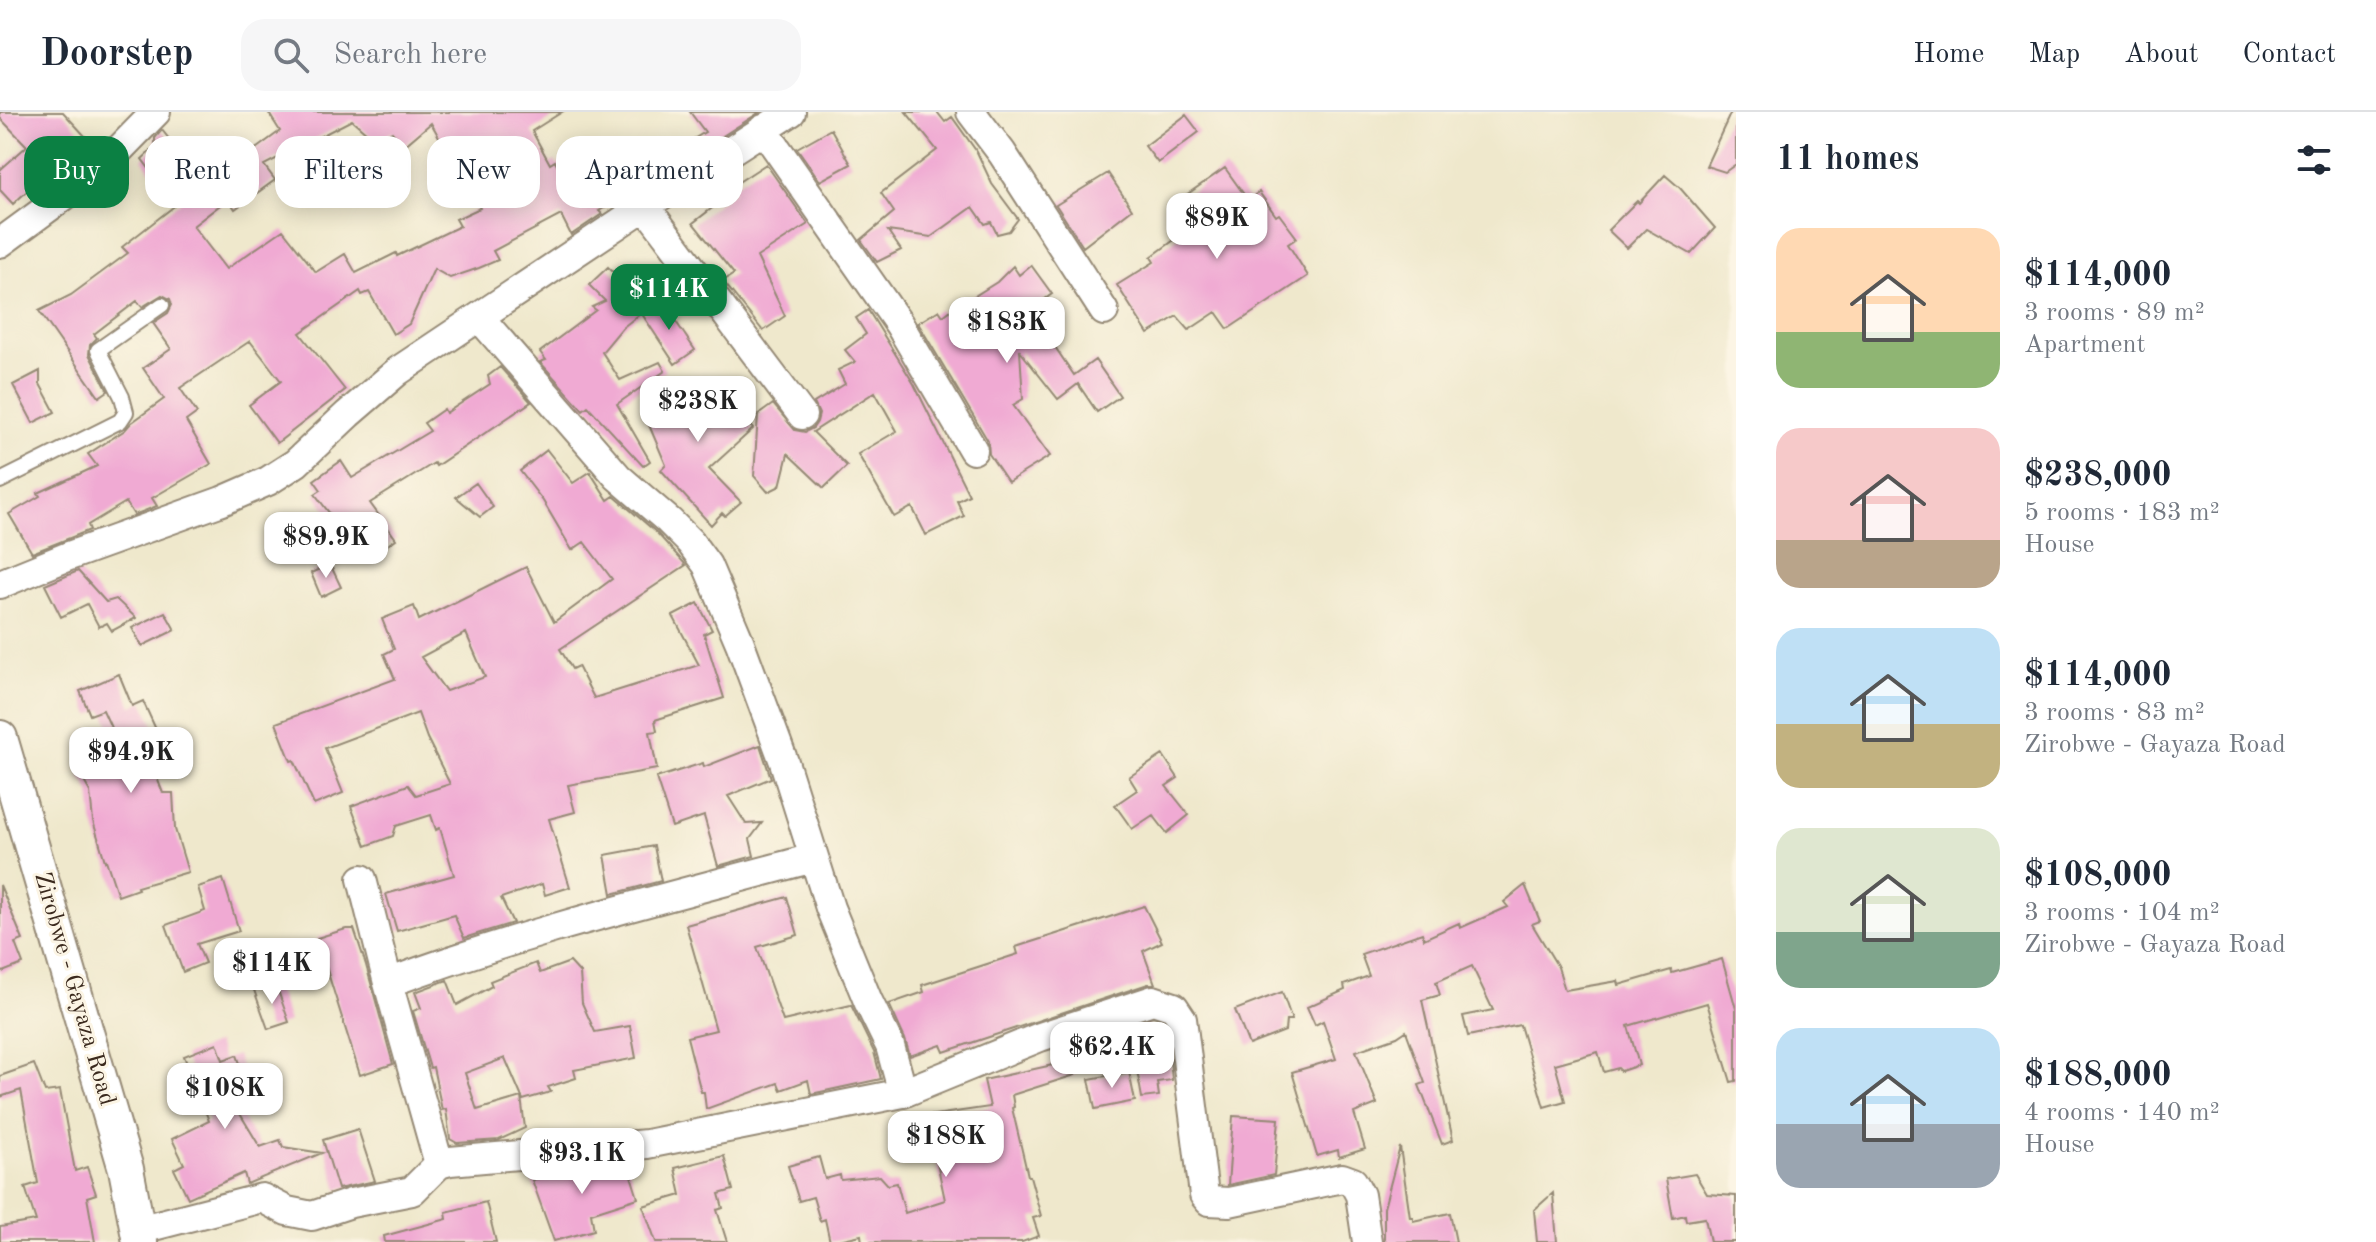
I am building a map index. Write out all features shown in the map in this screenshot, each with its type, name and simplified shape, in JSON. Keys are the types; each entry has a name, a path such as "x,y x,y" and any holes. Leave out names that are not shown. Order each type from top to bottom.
{"street":[{"path":"0,243 79,185 156,112"},
{"path":"743,142 791,112"},
{"path":"971,112 1002,153 1104,311"},
{"path":"763,129 899,324 973,450"},
{"path":"0,584 268,481 296,463 398,371 642,208"},
{"path":"647,208 802,415"},
{"path":"479,317 618,477 669,521 707,565 740,643 778,747 813,858 857,975 890,1046 903,1093"},
{"name":"Zirobwe - Gayaza Road","path":"0,738 126,1169 139,1236"},
{"path":"388,983 456,957 533,933 813,858"},
{"path":"362,879 439,1164"},
{"path":"139,1236 262,1198 287,1211 312,1216 351,1203 412,1191 439,1164 450,1161 647,1144 903,1093 1040,1037 1153,1000 1174,1007 1182,1019 1204,1195 1209,1201 1229,1202 1342,1178 1353,1182 1360,1195 1367,1242"}],"lane":[{"path":"0,481 120,421 126,412 122,397 98,350 162,305"}],"building":[{"path":"0,112 63,112 85,136 24,136 24,143 0,118"},
{"path":"268,112 562,112 532,131 535,136 438,136 431,123 411,140 411,136 395,136 392,132 385,136 370,136 352,120 321,136 275,136 275,159 264,165 275,180 259,192 259,147 280,131"},
{"path":"690,112 760,112 723,136 698,136 705,132"},
{"path":"906,112 937,112 945,122 952,117 977,152 992,184 1018,219 1009,231 997,234 991,222 985,224 973,207 931,237 888,231 901,250 877,262 861,240 894,212 881,193 937,150"},
{"path":"1731,112 1736,112 1736,164 1725,172 1706,166"},
{"path":"1186,115 1199,132 1158,163 1145,146"},
{"path":"831,129 851,164 820,181 797,148"},
{"path":"540,146 550,164 556,163 556,208 604,208 599,211 602,214 571,235 561,215 493,251 498,260 479,268 450,278 434,269 409,324 393,334 369,292 362,295 360,291 300,333 345,390 277,443 249,405 281,381 250,341 180,388 197,413 186,421 211,464 152,498 157,506 134,515 126,502 88,525 90,530 32,553 9,514 40,496 38,493 97,466 88,454 164,399 143,368 171,349 153,323 168,313 172,305 170,299 162,295 142,307 137,301 94,334 97,338 90,345 89,354 108,391 99,397 39,311 71,295 128,253 122,247 172,208 216,208 193,226 226,269 283,230 316,272 345,254 356,273 460,226 456,219 480,208 540,208"},
{"path":"24,149 24,194 13,204 0,190 0,170"},
{"path":"766,164 808,224 757,257 785,316 763,331 723,281 734,274 693,223 712,208 743,208 743,179"},
{"path":"1225,168 1248,200 1259,192 1276,216 1279,214 1297,238 1288,244 1308,276 1228,329 1216,312 1189,330 1177,316 1148,334 1117,285 1154,262 1151,257 1196,224 1179,200"},
{"path":"1108,173 1132,209 1083,247 1056,205"},
{"path":"1665,175 1715,228 1691,254 1646,229 1627,248 1608,230"},
{"path":"1031,265 1052,294 1030,310 1074,375 1095,360 1120,396 1097,412 1078,384 1058,399 1020,351 1023,399 1013,405 1050,456 1008,482 989,454 988,441 918,323 939,310 943,316 997,282 1013,266 1019,275"},
{"path":"608,267 622,281 634,275 649,307 622,328 602,352 620,380 660,362 665,371 617,404 650,461 643,466 588,406 583,410 540,362 546,360 540,352 596,310 592,307 605,301 589,285"},
{"path":"662,301 695,350 675,364 642,314"},
{"path":"868,310 914,384 969,495 957,501 964,516 926,535 912,507 894,517 858,454 897,431 875,392 813,432 847,466 824,488 788,454 780,486 768,492 754,476 758,415 773,404 795,430 805,432 813,428 819,414 814,403 845,384 838,370 855,362 845,350 866,334 856,318"},
{"path":"500,367 531,402 436,466 434,463 370,503 396,539 372,556 365,547 355,554 315,494 321,490 314,480 341,461 352,478 430,431 424,423 444,409 446,413 490,384 488,376"},
{"path":"40,371 40,384 55,412 33,423 13,385"},
{"path":"712,377 753,429 709,469 741,502 725,516 722,513 711,525 661,470 666,465 643,411"},
{"path":"547,450 573,483 590,472 608,500 614,496 657,533 686,565 560,649 572,669 578,666 594,698 699,665 673,616 698,603 712,630 704,634 724,698 655,720 657,731 650,732 657,769 568,785 575,812 549,819 570,887 545,895 542,884 501,898 513,923 464,938 454,915 397,931 386,894 454,875 440,828 436,830 431,815 396,826 393,836 366,846 351,806 408,785 416,795 450,784 418,713 325,748 343,793 314,805 276,723 395,679 384,654 394,649 382,619 414,606 419,620 526,567 554,622 612,579 584,542 572,550 543,501 520,471","holes":["466,633 485,677 446,691 421,657"]},
{"path":"476,483 493,507 480,517 456,497"},
{"path":"330,564 341,587 321,597 311,573"},
{"path":"78,571 106,602 116,599 136,618 112,631 107,623 99,627 87,604 61,617 45,585"},
{"path":"165,612 175,630 142,646 132,628"},
{"path":"119,674 132,706 143,701 164,747 148,755 163,793 173,793 175,829 188,872 118,896 93,821 90,792 80,774 122,752 103,710 90,715 80,691"},
{"path":"760,745 771,778 728,796 746,824 762,823 750,839 754,856 718,866 704,816 672,827 656,778 703,763 704,767"},
{"path":"1163,755 1178,778 1166,786 1189,815 1167,833 1153,815 1132,829 1115,805 1137,790 1129,777"},
{"path":"654,846 661,881 612,894 605,855"},
{"path":"223,879 239,931 197,944 205,963 183,972 166,925 205,911 198,887"},
{"path":"0,885 23,940 15,943 23,964 0,973"},
{"path":"1525,885 1540,921 1532,924 1558,967 1565,990 1618,981 1619,985 1722,959 1736,1009 1736,1081 1731,1082 1707,1003 1628,1026 1639,1065 1604,1072 1598,1052 1555,1064 1565,1101 1544,1107 1520,1025 1468,1036 1463,1016 1493,1010 1472,966 1436,982 1440,995 1422,1000 1453,1140 1442,1144 1419,1085 1425,1083 1406,1031 1356,1051 1377,1104 1354,1113 1365,1149 1339,1157 1338,1150 1317,1156 1292,1072 1336,1059 1323,1021 1315,1025 1307,1007 1345,990 1344,985 1369,976 1361,954 1422,933 1424,939 1459,923 1460,928 1508,907 1504,902"},
{"path":"787,897 798,935 757,947 783,1021 851,1005 874,1052 881,1079 811,1094 808,1080 781,1090 778,1083 706,1109 704,1092 701,1092 687,1037 716,1030 686,925"},
{"path":"1144,906 1162,942 1143,951 1155,984 944,1052 941,1045 910,1056 889,1004 924,992 922,985 1018,954 1016,947"},
{"path":"354,929 393,1064 360,1075 317,938"},
{"path":"570,962 580,973 582,1003 595,1032 630,1026 636,1058 574,1070 576,1078 548,1087 551,1092 523,1100 505,1058 465,1073 477,1110 521,1097 525,1128 499,1140 457,1143 450,1139 446,1109 442,1110 433,1067 430,1068 413,1011 421,1008 415,992 447,980 457,1005 492,986 490,981 536,963 540,973"},
{"path":"275,982 289,1022 268,1029 254,990"},
{"path":"1282,992 1292,1020 1286,1020 1285,1031 1249,1045 1235,1010"},
{"path":"1147,1020 1152,1052 1169,1049 1172,1080 1157,1082 1159,1096 1142,1098 1129,1026"},
{"path":"217,1043 223,1060 237,1055 245,1078 237,1082 243,1099 233,1102 260,1147 280,1140 283,1147 322,1153 247,1184 244,1173 188,1198 174,1169 184,1164 172,1139 209,1121 184,1056"},
{"path":"1071,1061 1075,1075 1012,1095 1012,1108 1028,1176 1041,1216 1033,1218 1039,1236 1022,1242 862,1242 861,1235 830,1242 825,1219 820,1221 813,1197 799,1201 788,1166 819,1157 825,1179 840,1175 841,1180 880,1176 888,1185 897,1183 905,1213 945,1200 927,1116 990,1107 984,1080"},
{"path":"34,1064 45,1092 60,1090 75,1171 87,1167 96,1194 87,1197 95,1242 0,1242 0,1227 36,1221 25,1187 38,1183 21,1090 0,1097 0,1076"},
{"path":"1129,1072 1135,1101 1095,1109 1089,1079"},
{"path":"1233,1116 1279,1119 1274,1175 1228,1185"},
{"path":"358,1129 375,1181 338,1189 323,1140"},
{"path":"1400,1147 1410,1217 1413,1221 1450,1213 1456,1242 1384,1242 1384,1208"},
{"path":"724,1156 733,1190 719,1194 723,1208 717,1210 727,1242 656,1242 643,1206 681,1195 675,1168"},
{"path":"627,1163 638,1198 591,1213 594,1230 554,1241 532,1180 573,1168"},
{"path":"1695,1174 1707,1194 1736,1196 1736,1242 1710,1242 1705,1218 1686,1221 1685,1215 1673,1218 1666,1179"},
{"path":"1553,1193 1557,1242 1537,1242 1534,1210"},
{"path":"486,1202 496,1242 385,1242 384,1236 447,1219 446,1212"}]}
